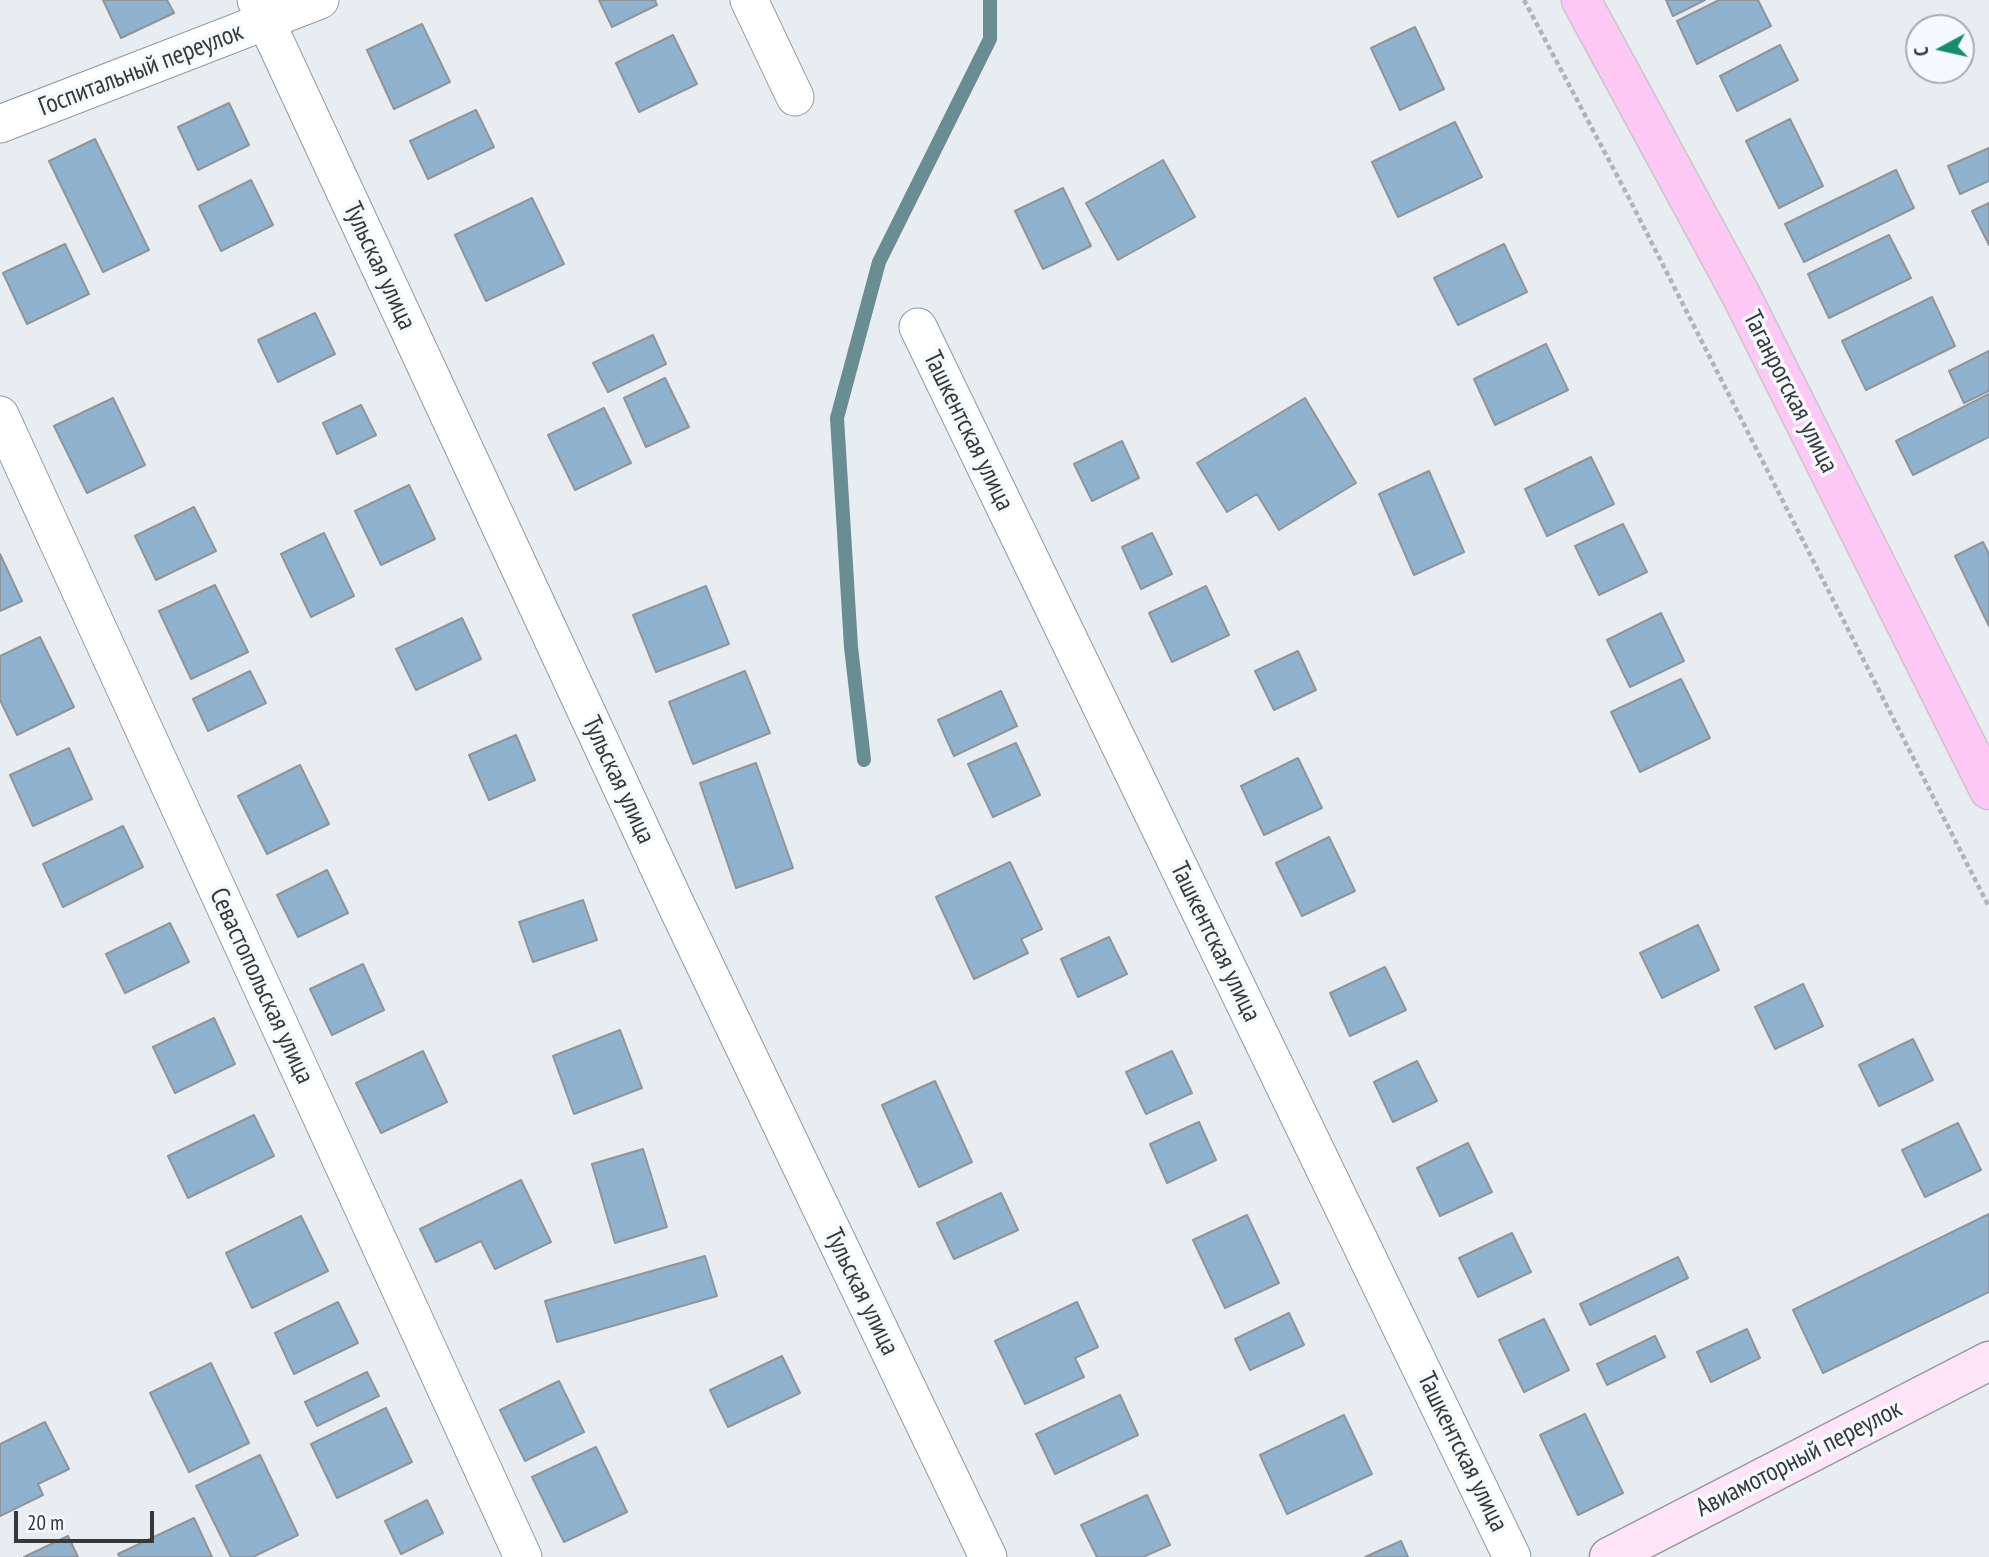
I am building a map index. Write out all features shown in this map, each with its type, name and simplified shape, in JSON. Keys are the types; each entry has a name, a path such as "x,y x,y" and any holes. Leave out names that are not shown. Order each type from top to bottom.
{"main road":[{"name":"Таганрогская улица","path":"1581,0 1741,295 1989,790"}],"street":[{"name":"Госпитальный переулок","path":"0,124 261,11 320,0"},
{"path":"749,0 795,97"},
{"name":"Тульская улица","path":"261,11 672,896 988,1557"},
{"name":"Ташкентская улица","path":"918,327 1512,1557"},
{"name":"Севастопольская улица","path":"0,415 523,1557"},
{"name":"Авиамоторный переулок","path":"1609,1557 1989,1361"}],"path":[{"path":"1524,0 1630,200 1989,907"}],"building":[{"path":"103,0 167,0 174,13 121,38"},
{"path":"599,0 655,0 657,5 612,27"},
{"path":"1666,0 1705,0 1673,16"},
{"path":"1719,0 1758,0 1771,26 1697,64 1677,21"},
{"path":"422,24 450,82 394,109 367,50"},
{"path":"1415,27 1444,89 1400,110 1371,48"},
{"path":"673,35 697,84 639,112 616,63"},
{"path":"1780,45 1798,80 1737,111 1720,76"},
{"path":"229,103 249,145 198,170 178,127"},
{"path":"476,110 494,147 428,179 410,141"},
{"path":"1790,119 1823,186 1779,208 1746,141"},
{"path":"1455,122 1482,177 1398,217 1372,162"},
{"path":"95,139 149,250 103,272 49,161"},
{"path":"1989,148 1989,181 1960,194 1948,166"},
{"path":"1163,160 1195,217 1118,260 1086,203"},
{"path":"1896,170 1914,208 1804,262 1785,224"},
{"path":"251,180 273,225 221,251 199,206"},
{"path":"1063,188 1091,246 1043,269 1015,211"},
{"path":"532,198 564,264 486,301 455,235"},
{"path":"1989,203 1989,245 1972,211"},
{"path":"1889,235 1911,278 1829,318 1808,274"},
{"path":"65,244 89,294 27,324 3,273"},
{"path":"1504,244 1527,292 1458,325 1434,278"},
{"path":"1932,297 1955,346 1866,390 1842,341"},
{"path":"315,313 335,354 278,382 258,340"},
{"path":"653,335 666,364 608,392 593,363"},
{"path":"1546,344 1568,390 1495,425 1474,379"},
{"path":"1989,351 1989,391 1964,403 1949,371"},
{"path":"665,378 689,427 646,447 624,398"},
{"path":"1989,394 1989,437 1913,475 1896,441"},
{"path":"113,398 145,465 87,493 54,426"},
{"path":"1305,398 1356,483 1279,530 1257,494 1227,512 1197,463"},
{"path":"361,405 376,435 337,454 323,423"},
{"path":"604,408 631,463 575,490 548,435"},
{"path":"1122,441 1139,478 1092,501 1074,464"},
{"path":"1591,457 1614,504 1547,536 1525,489"},
{"path":"1429,471 1464,552 1414,575 1379,494"},
{"path":"409,485 435,539 381,565 355,511"},
{"path":"194,507 216,551 156,580 135,536"},
{"path":"1623,524 1647,572 1599,595 1575,546"},
{"path":"324,533 354,596 311,617 281,554"},
{"path":"1152,533 1172,574 1141,589 1122,547"},
{"path":"1983,542 1989,554 1989,626 1955,556"},
{"path":"0,554 22,601 0,611"},
{"path":"215,585 248,652 191,679 159,611"},
{"path":"706,586 729,644 656,672 633,615"},
{"path":"1206,586 1229,635 1172,662 1149,613"},
{"path":"1661,613 1684,661 1630,687 1607,640"},
{"path":"462,618 481,659 416,690 396,649"},
{"path":"40,637 74,707 17,735 0,700 0,656"},
{"path":"1298,651 1316,690 1274,710 1255,671"},
{"path":"250,671 266,703 208,731 193,699"},
{"path":"745,671 770,733 693,764 669,702"},
{"path":"1681,679 1710,738 1640,772 1611,712"},
{"path":"1001,691 1017,726 954,756 938,720"},
{"path":"516,735 535,780 489,800 469,755"},
{"path":"1016,743 1040,795 993,817 968,764"},
{"path":"69,748 92,799 33,826 10,775"},
{"path":"1298,758 1322,808 1264,835 1241,786"},
{"path":"756,763 793,868 736,888 700,783"},
{"path":"300,765 329,824 267,854 238,796"},
{"path":"123,826 143,867 63,907 43,864"},
{"path":"1329,837 1355,891 1302,916 1276,863"},
{"path":"1010,862 1042,929 1021,939 1028,953 974,979 936,897"},
{"path":"327,870 348,913 298,937 277,895"},
{"path":"583,900 597,940 533,962 519,922"},
{"path":"170,923 189,962 125,993 106,954"},
{"path":"1698,925 1719,970 1662,998 1640,953"},
{"path":"1109,937 1127,974 1078,997 1061,959"},
{"path":"363,964 384,1010 332,1035 310,989"},
{"path":"1385,967 1406,1010 1350,1036 1330,993"},
{"path":"1803,984 1823,1026 1775,1049 1755,1007"},
{"path":"214,1018 235,1064 175,1093 153,1047"},
{"path":"620,1030 642,1088 574,1114 553,1056"},
{"path":"1913,1039 1933,1080 1879,1106 1859,1065"},
{"path":"423,1051 447,1102 381,1133 356,1083"},
{"path":"1172,1051 1192,1093 1146,1114 1126,1072"},
{"path":"1417,1061 1437,1101 1393,1122 1374,1082"},
{"path":"935,1081 972,1162 919,1187 882,1105"},
{"path":"254,1115 274,1156 188,1198 168,1156"},
{"path":"1199,1122 1216,1160 1167,1183 1150,1144"},
{"path":"1958,1123 1981,1170 1925,1197 1902,1150"},
{"path":"1468,1143 1492,1192 1440,1216 1417,1168"},
{"path":"643,1149 667,1227 615,1243 592,1164"},
{"path":"521,1180 551,1242 495,1269 481,1241 436,1262 420,1229"},
{"path":"1001,1193 1018,1230 954,1259 937,1223"},
{"path":"1989,1214 1989,1292 1823,1373 1793,1310"},
{"path":"1247,1215 1279,1283 1225,1308 1193,1240"},
{"path":"301,1216 328,1271 252,1308 226,1253"},
{"path":"1512,1233 1531,1272 1478,1297 1459,1258"},
{"path":"705,1256 717,1296 557,1342 545,1301"},
{"path":"1678,1257 1688,1278 1590,1325 1580,1304"},
{"path":"338,1302 358,1343 294,1374 275,1333"},
{"path":"1077,1302 1098,1347 1075,1358 1084,1377 1025,1404 995,1341"},
{"path":"1289,1313 1304,1345 1250,1370 1235,1339"},
{"path":"1544,1319 1569,1370 1524,1392 1499,1340"},
{"path":"1747,1329 1760,1358 1711,1382 1697,1352"},
{"path":"1655,1336 1665,1357 1607,1385 1597,1364"},
{"path":"782,1356 800,1393 728,1427 710,1390"},
{"path":"211,1363 249,1443 189,1472 150,1393"},
{"path":"367,1372 379,1396 317,1426 305,1402"},
{"path":"559,1381 584,1432 525,1461 500,1410"},
{"path":"1120,1395 1138,1435 1055,1474 1036,1434"},
{"path":"386,1408 412,1462 337,1498 311,1444"},
{"path":"1585,1414 1623,1493 1578,1515 1540,1435"},
{"path":"1344,1415 1372,1474 1287,1514 1260,1455"},
{"path":"45,1422 69,1469 38,1484 43,1495 0,1516 0,1444"},
{"path":"596,1447 627,1512 564,1542 532,1477"},
{"path":"260,1455 298,1535 253,1557 231,1557 196,1486"},
{"path":"1147,1495 1170,1545 1143,1557 1097,1557 1081,1525"},
{"path":"427,1500 443,1533 401,1554 385,1521"},
{"path":"194,1518 212,1557 120,1557 118,1554"},
{"path":"68,1536 78,1557 24,1557"},
{"path":"1401,1541 1408,1557 1365,1557"}],"waterway":[{"path":"864,760 851,647 837,418 879,262 990,39 990,0"}]}
